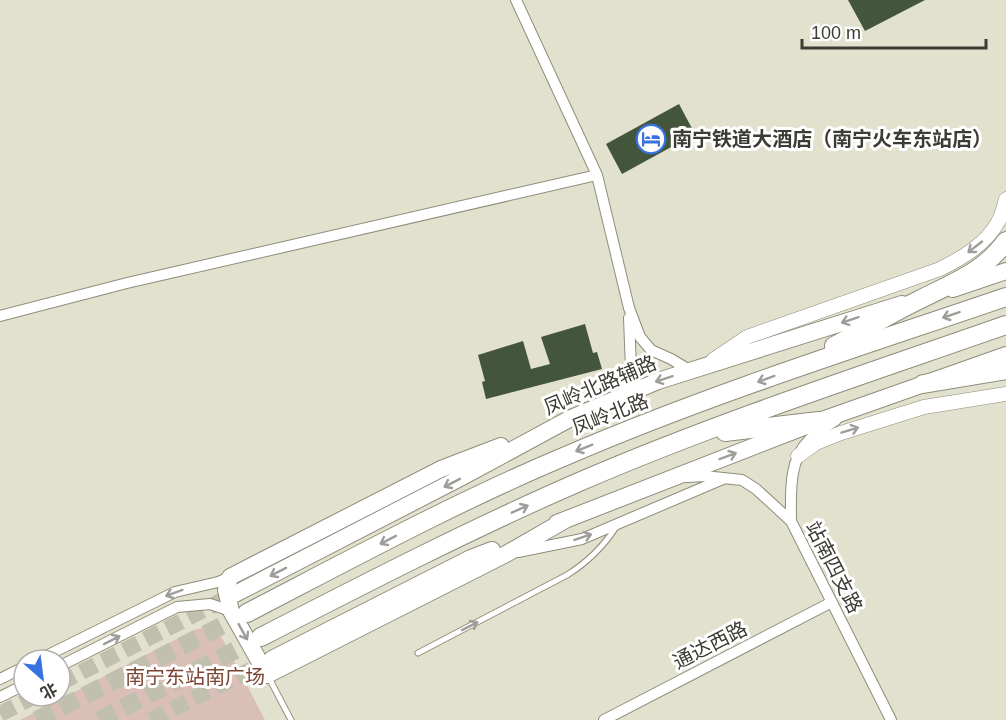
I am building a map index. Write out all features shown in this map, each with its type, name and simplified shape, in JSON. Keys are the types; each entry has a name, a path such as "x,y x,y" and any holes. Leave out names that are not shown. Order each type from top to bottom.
{"highway":[{"path":"790,370 918,300 968,276 987,263 1006,241"},
{"name":"凤岭北路","path":"239,612 438,514 567,455 790,370 1006,297"},
{"path":"261,637 453,539 581,482 693,436 1006,325"},
{"path":"922,384 1006,370"},
{"path":"693,436 819,421"}],"main road":[{"name":"凤岭北路辅路","path":"235,594 571,418 658,381 1006,271"},
{"path":"270,667 471,558 819,421 1006,355"},
{"path":"270,667 226,590 230,577 441,469 571,418"},
{"path":"270,667 506,554 567,519"}],"street":[{"path":"516,0 597,175 605,200 629,308 640,337 651,350 671,359 696,369 747,337 940,269 960,259 982,242 999,222 1006,199"},
{"path":"0,316 127,283 597,175"},
{"path":"625,395 631,369 629,308"},
{"path":"798,456 816,443 841,433 924,407 1006,394"},
{"path":"791,521 791,489 798,456 808,440 858,407"},
{"name":"站南四支路","path":"669,479 704,476 742,480 756,489 791,521 891,720"},
{"path":"506,554 582,539 726,478"},
{"path":"62,648 175,592 230,577"},
{"name":"通达西路","path":"604,720 832,603"},
{"path":"72,660 177,607 210,604 239,612"}],"lane":[{"path":"418,653 567,575 587,562 607,541 618,523"},
{"path":"270,667 291,720"}],"green space":[{"name":"南宁东站南广场","path":"203,628 214,631 222,638 265,720 20,720 43,708 72,708 72,693 194,630"}],"building":[{"path":"848,0 925,0 865,31"},
{"name":"南宁铁道大酒店（南宁火车东站店）","path":"679,104 695,134 622,174 606,144"},
{"path":"585,324 593,353 597,352 602,369 486,399 482,382 485,381 478,355 523,341 531,369 550,364 541,337"}],"tunnel":[{"path":"72,677 223,600"},
{"path":"37,720 247,613"},
{"path":"99,720 261,637"},
{"path":"151,720 272,659"},
{"path":"0,714 12,708"}],"place":[{"name":"南宁铁道大酒店（南宁火车东站店）","path":"651,139"}]}
